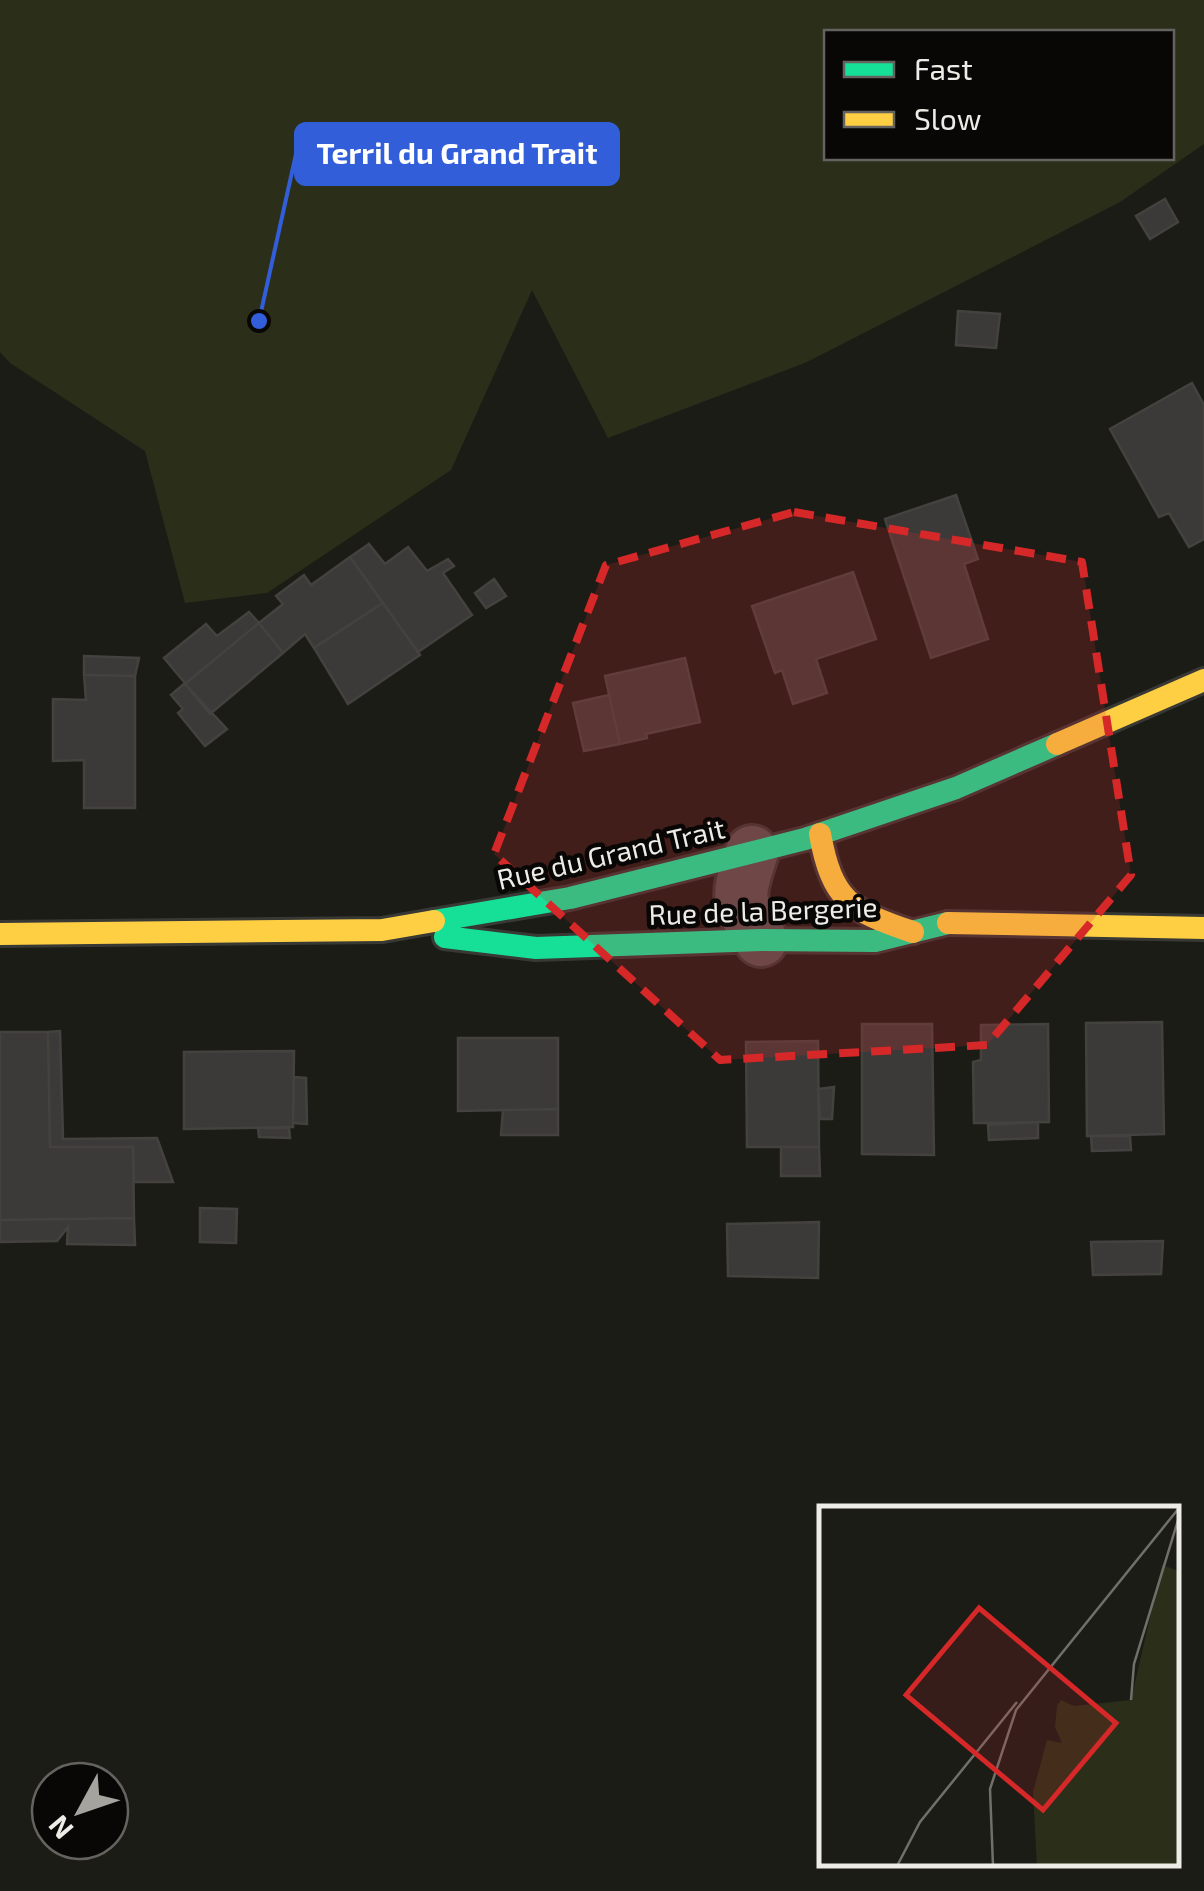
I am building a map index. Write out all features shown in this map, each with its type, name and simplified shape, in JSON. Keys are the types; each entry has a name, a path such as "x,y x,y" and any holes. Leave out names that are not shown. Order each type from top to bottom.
{"street":[{"name":"Rue du Grand Trait","path":"0,934 382,930 570,898 820,834 956,788 1204,680"},
{"path":"820,834 832,880 853,906 912,932"},
{"path":"752,852 742,881 740,905 762,940"},
{"name":"Rue de la Bergerie","path":"382,930 536,948 762,940 875,941 948,923 1204,928"}],"highlighted area":[{"path":"794,512 1082,562 1131,875 987,1045 720,1060 494,854 606,565"}],"green space":[{"path":"0,0 1204,0 1204,144 1120,202 807,362 608,438 532,290 451,470 267,593 185,603 145,451 10,363 0,352"}],"building":[{"path":"1165,199 1178,222 1150,239 1136,216"},
{"path":"958,311 1000,314 996,348 956,345"},
{"path":"1192,383 1204,405 1204,539 1189,547 1169,513 1159,517 1110,429"},
{"path":"956,495 978,559 964,564 988,639 931,658 885,519"},
{"path":"369,544 385,564 408,547 427,571 448,559 454,566 443,573 472,615 418,652 350,557"},
{"path":"350,557 383,603 314,648 305,634 283,653 259,623 283,604 276,596 304,575 311,585"},
{"path":"853,572 876,639 816,659 827,693 793,704 782,670 775,673 752,606"},
{"path":"494,579 506,596 486,608 475,593"},
{"path":"383,603 420,655 348,704 314,648"},
{"path":"249,612 259,623 185,684 227,729 205,746 178,713 183,709 171,695 185,683 164,658 206,624 217,636"},
{"path":"259,623 283,653 210,714 185,684"},
{"path":"84,656 139,658 135,676 84,675"},
{"path":"685,658 700,722 620,744 605,676"},
{"path":"84,675 135,676 135,808 84,808 84,760 53,761 53,699 86,700"},
{"path":"609,695 620,744 584,751 573,703"},
{"path":"1162,1022 1164,1134 1087,1136 1086,1023"},
{"path":"862,1024 932,1024 934,1155 862,1154"},
{"path":"1048,1024 1049,1122 974,1123 973,1062 981,1060 981,1025"},
{"path":"60,1031 63,1139 157,1138 173,1182 134,1182 133,1147 50,1147 48,1032"},
{"path":"0,1032 48,1032 50,1147 133,1147 134,1218 0,1220"},
{"path":"458,1038 558,1038 558,1109 458,1111"},
{"path":"818,1041 819,1147 747,1147 746,1042"},
{"path":"294,1051 293,1127 184,1129 184,1052"},
{"path":"294,1077 306,1078 307,1124 293,1123"},
{"path":"834,1087 832,1119 820,1119 818,1089"},
{"path":"558,1109 558,1135 501,1135 503,1110"},
{"path":"1038,1122 1038,1138 989,1140 988,1125"},
{"path":"258,1128 289,1128 290,1138 259,1137"},
{"path":"1091,1136 1130,1136 1131,1150 1092,1151"},
{"path":"781,1147 819,1147 820,1176 781,1176"},
{"path":"200,1208 237,1209 236,1243 200,1242"},
{"path":"134,1218 135,1245 67,1244 68,1227 57,1241 0,1242 0,1220"},
{"path":"819,1222 818,1278 728,1276 727,1224"},
{"path":"1163,1241 1161,1274 1093,1275 1091,1242"}],"traffic: fast":[{"path":"434,921 570,898 805,839 956,788 1057,744"},
{"path":"445,937 536,948 761,940 875,941 948,923"}],"traffic: slow":[{"path":"1057,744 1204,680"},
{"path":"820,834 831,874 847,900 874,917 913,932"},
{"path":"0,934 382,930 434,921"},
{"path":"948,923 1204,928"}],"place":[{"name":"Terril du Grand Trait","path":"259,321"}]}
